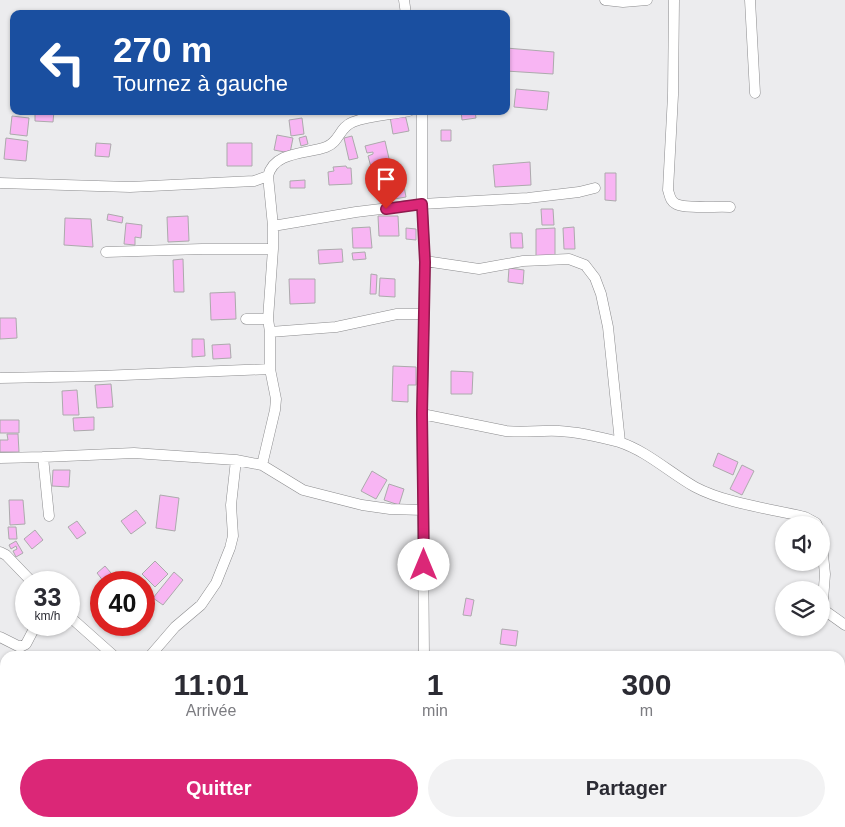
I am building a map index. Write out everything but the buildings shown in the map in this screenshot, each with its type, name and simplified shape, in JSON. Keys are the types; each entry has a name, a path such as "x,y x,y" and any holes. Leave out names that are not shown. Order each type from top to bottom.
{"street":[{"path":"605,0 623,2 646,0"},
{"path":"674,0 673,94 668,190 670,198 675,204 684,206 730,207"},
{"path":"750,0 755,92"},
{"path":"262,465 276,399 270,369 268,319 273,249 273,226 268,176 270,170 279,160 332,145 339,138 344,127 353,122 389,115"},
{"path":"422,115 422,204 425,262 422,414 424,651"},
{"path":"0,183 149,186 254,180 268,176"},
{"path":"273,226 356,212 422,204 528,198 596,188"},
{"path":"106,252 202,248 273,249"},
{"path":"425,262 479,269 523,261 569,259 585,265 595,278 601,294 608,327 620,442"},
{"path":"270,332 336,327 396,314 424,314"},
{"path":"246,319 268,319"},
{"path":"0,378 270,369"},
{"path":"422,414 518,433 576,432 620,442 635,449 696,487 720,497 801,516"},
{"path":"0,458 134,453 236,460 262,465 303,490 362,505 390,509 423,510"},
{"path":"43,457 49,516"},
{"path":"154,651 175,626 201,605 216,583 233,536 231,506 236,460"},
{"path":"0,552 21,571"},
{"path":"826,571 824,610 845,625"},
{"path":"80,626 108,651"},
{"path":"0,637 20,647 26,644 30,636"}],"route":[{"path":"386,209 422,204 425,262 422,414 424,565"}]}
